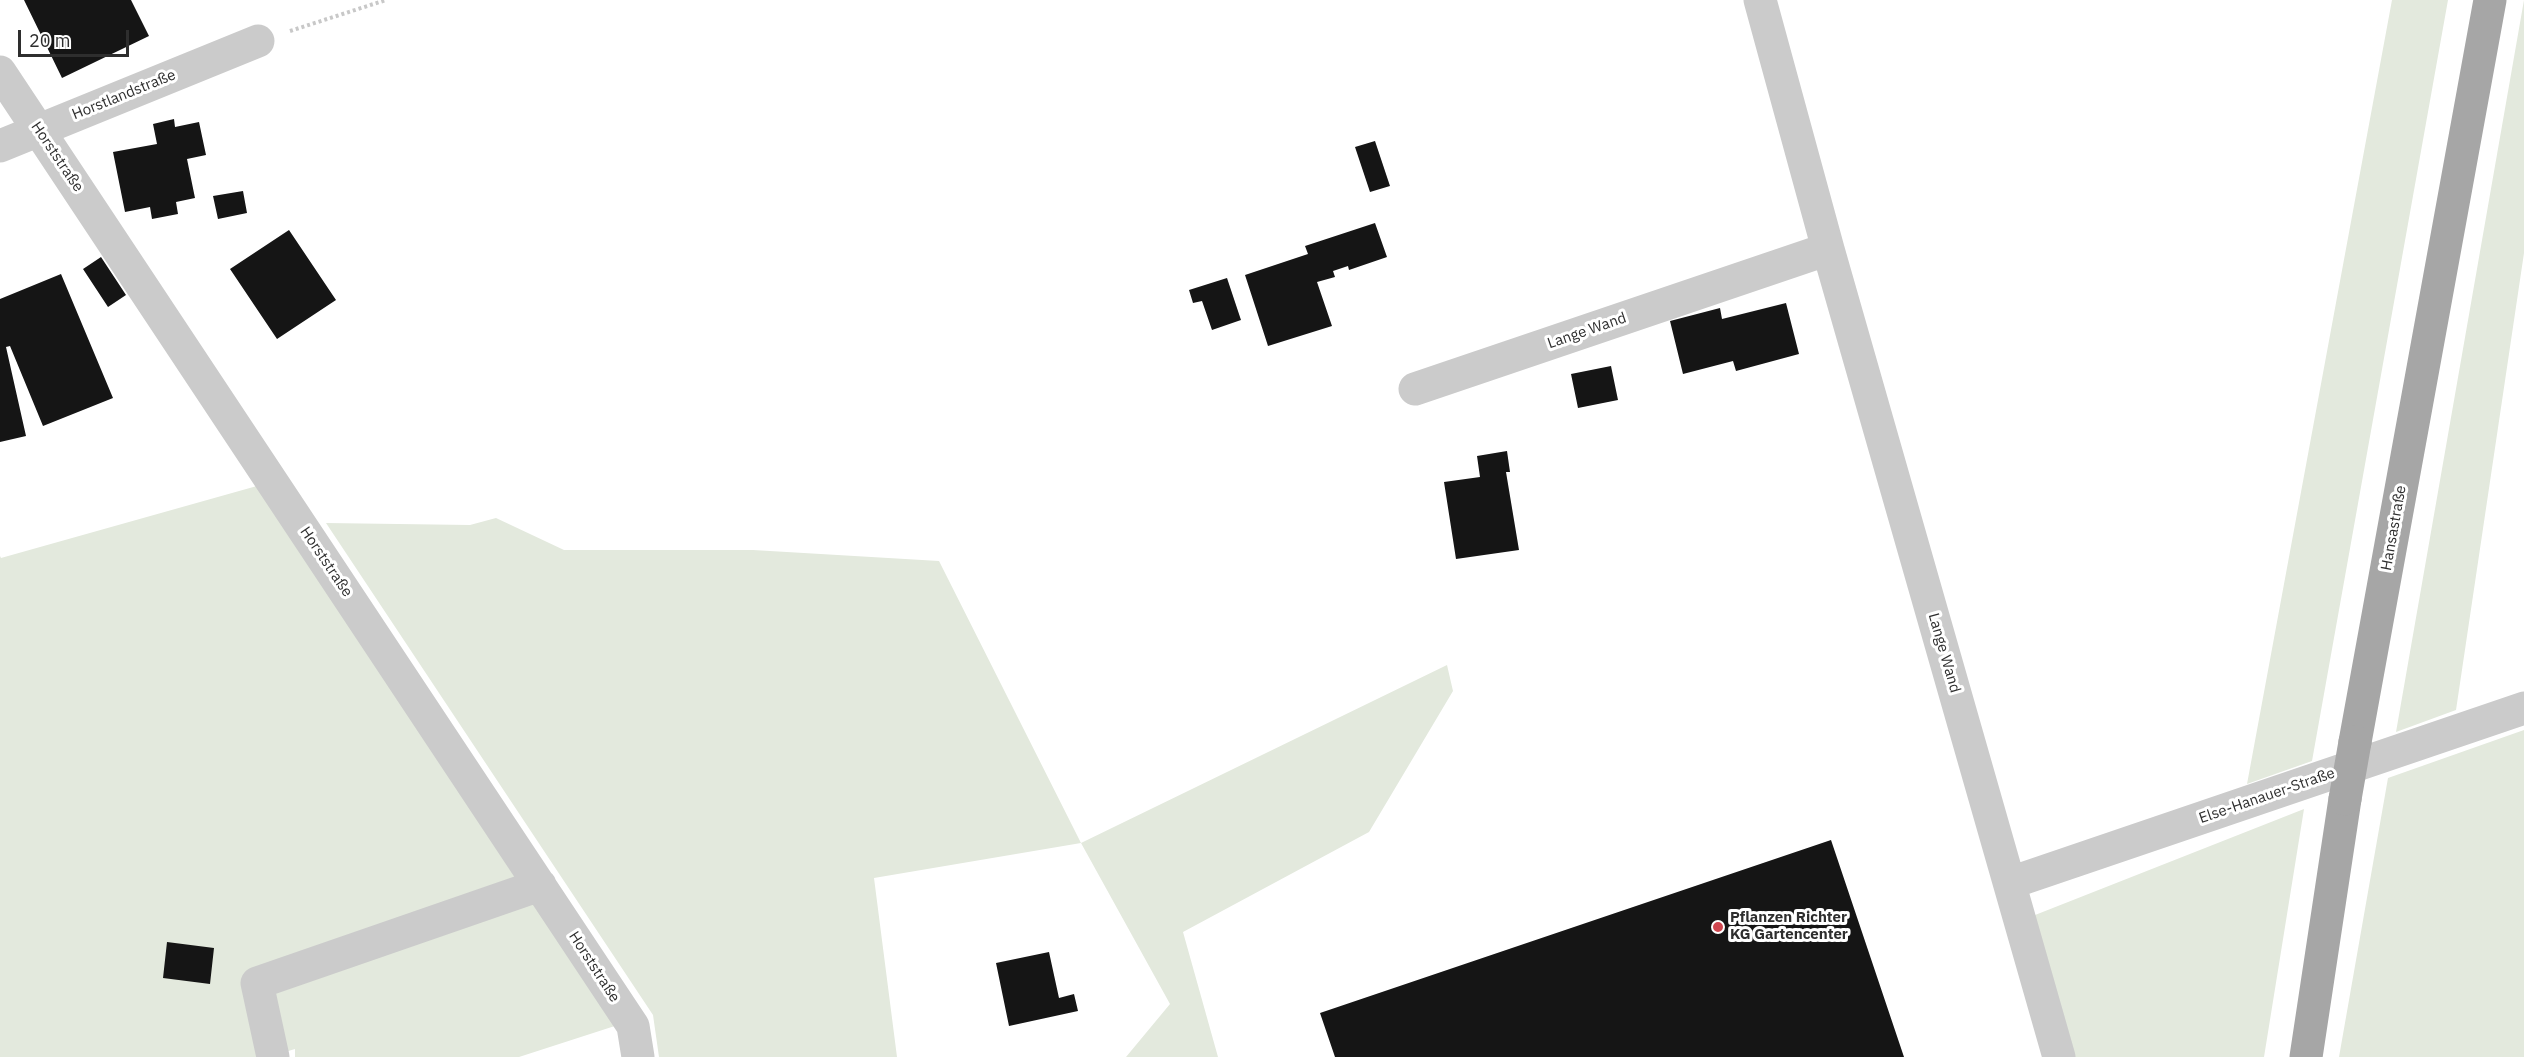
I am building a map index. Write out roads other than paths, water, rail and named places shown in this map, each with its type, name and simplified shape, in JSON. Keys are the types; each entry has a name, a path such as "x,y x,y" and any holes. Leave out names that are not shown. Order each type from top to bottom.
{"main road":[{"name":"Hansastraße","path":"2306,1057 2345,799 2490,0"}],"street":[{"name":"Lange Wand","path":"1760,0 1828,249 2059,1057"},
{"name":"Horstlandstraße","path":"0,146 258,41"},
{"name":"Horststraße","path":"0,72 633,1026 638,1057"},
{"name":"Lange Wand","path":"1415,389 1828,249"},
{"name":"Else-Hanauer-Straße","path":"2010,883 2524,708"},
{"path":"273,1057 257,983 540,885"}],"place":[{"name":"Pflanzen Richter KG Gartencenter","path":"1718,927"}]}
